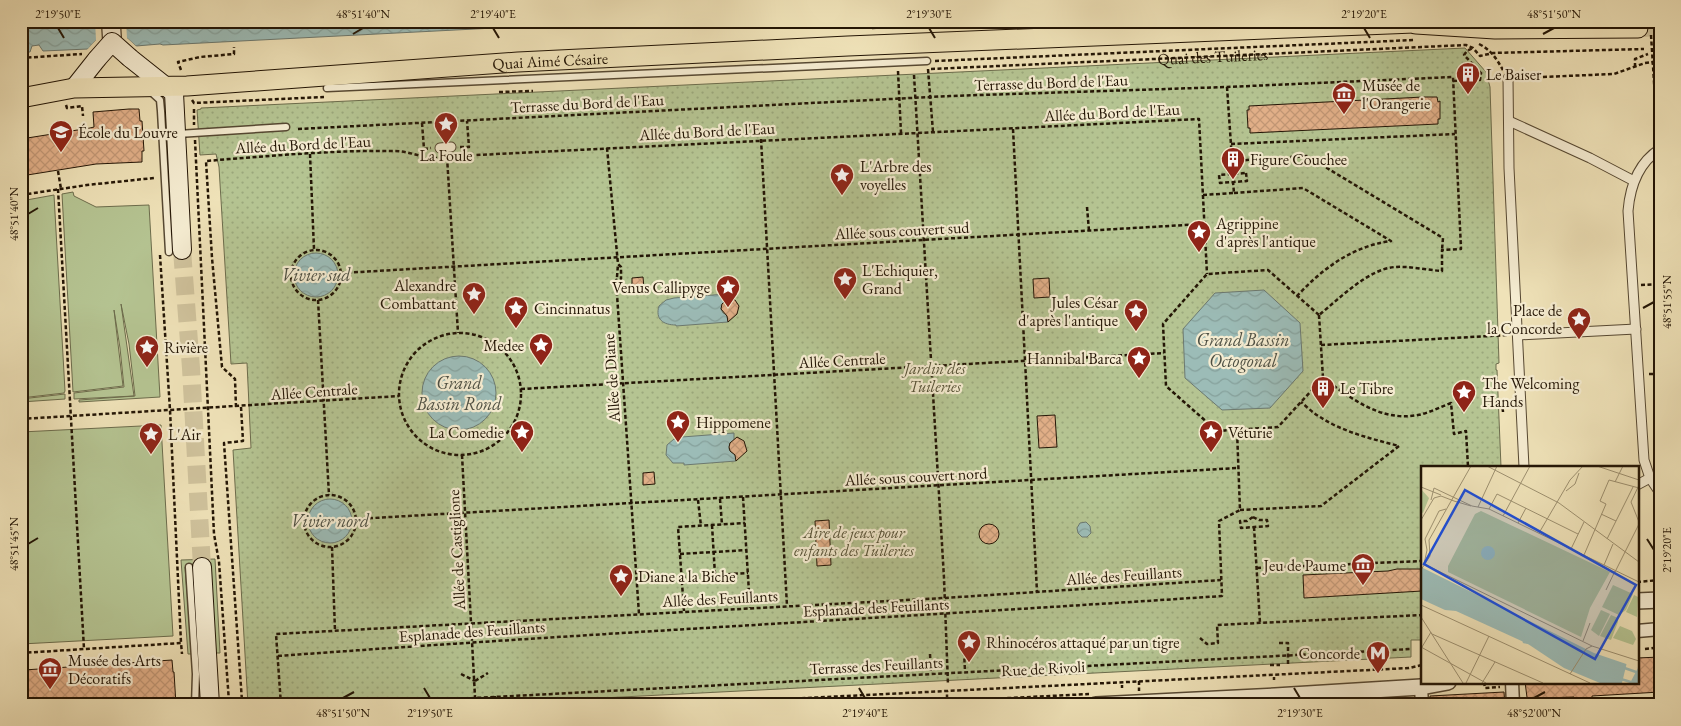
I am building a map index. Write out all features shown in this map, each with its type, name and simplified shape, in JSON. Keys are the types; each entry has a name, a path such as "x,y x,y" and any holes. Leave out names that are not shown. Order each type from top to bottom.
{"main road":[{"path":"70,96 112,42 111,21"},
{"path":"1420,28 1644,29"},
{"name":"Quai des Tuileries","path":"935,42 1420,28"},
{"path":"112,42 174,93 177,134 175,251"},
{"name":"Quai Aimé Césaire","path":"21,98 70,96 145,86 526,62 935,42"},
{"path":"195,567 210,705"}],"street":[{"path":"1508,78 1509,168 1524,466"},
{"path":"1509,121 1590,158 1634,181"},
{"path":"1660,149 1641,167 1634,181 1628,211 1644,460 1650,478 1660,493"},
{"path":"1518,335 1636,329"},
{"path":"1638,484 1650,478"},
{"path":"1638,601 1660,600"},
{"path":"1638,631 1660,629"},
{"path":"1096,705 1140,700 1288,700 1437,684"},
{"path":"1505,684 1513,705"},
{"path":"1421,687 1422,705"}],"lane":[{"name":"Quai Aimé Césaire","path":"327,88 927,61"},
{"path":"145,86 160,100 175,251"},
{"path":"177,134 286,127"},
{"path":"195,567 196,705"}],"path":[{"path":"921,21 922,24 939,23"},
{"path":"872,28 904,26 903,24 910,22 911,30"},
{"name":"Quai des Tuileries","path":"927,61 1420,28"},
{"path":"1644,29 1652,61 1654,98 1660,101"},
{"name":"Quai des Tuileries","path":"930,97 928,69 1466,45 1480,56 1493,53"},
{"path":"181,70 178,62 200,57 234,54 234,47"},
{"name":"Terrasse du Bord de l'Eau","path":"298,129 950,96 1453,79 1480,80 1481,73 1464,55 1472,48"},
{"path":"1644,49 1493,53 1508,78 1614,74 1652,61 1660,61"},
{"path":"1635,67 1635,59 1648,54"},
{"path":"898,71 901,133"},
{"path":"914,75 944,578 948,685"},
{"path":"1442,250 1462,249 1453,79"},
{"path":"1227,87 1232,174"},
{"path":"499,92 534,91"},
{"path":"70,96 67,108 82,106 83,116"},
{"path":"930,97 933,132"},
{"path":"194,103 214,534 219,562 229,702"},
{"path":"187,109 194,109"},
{"name":"Allée du Bord de l'Eau","path":"236,407 235,379 222,367 212,258 206,161 310,154 397,151 430,158 445,152 607,148 1199,119 1203,195"},
{"path":"464,147 469,146 467,121"},
{"path":"422,123 424,149 427,148"},
{"path":"1013,128 1038,592"},
{"path":"1231,144 1455,134"},
{"path":"760,140 787,606"},
{"name":"Allée de Diane","path":"607,148 618,264 621,267 622,279 616,280 639,614"},
{"path":"445,152 458,333"},
{"path":"310,154 314,249"},
{"path":"1232,161 1307,156 1443,238 1442,272 1393,267 1373,274 1354,286 1319,315"},
{"path":"21,195 154,178 154,169"},
{"path":"58,171 84,649"},
{"path":"1232,174 1246,174 1247,181 1220,183 1219,175 1232,174"},
{"path":"1233,182 1234,193"},
{"path":"1207,274 1268,270 1297,296 1319,315 1321,345 1322,378 1278,427 1217,431 1166,386 1164,353 1163,324 1207,274 1203,195 1302,188 1391,241 1369,246 1338,260 1312,279 1297,296"},
{"path":"1087,207 1089,231"},
{"name":"Allée sous couvert sud","path":"341,273 1204,224"},
{"path":"159,246 170,410 182,654"},
{"path":"314,249 330,253 336,258 340,265 341,273 341,281 338,288 326,298 318,300 302,296 296,291 290,276 294,261 300,255 314,249"},
{"path":"617,278 618,264"},
{"path":"1633,286 1660,284"},
{"path":"318,300 329,495"},
{"path":"458,333 476,335 485,339 507,355 517,371 521,390 520,405 515,420 506,434 480,452 462,455 448,454 433,449 419,440 408,427 401,412 399,396 401,377 409,360 422,346 439,337 458,333"},
{"path":"1321,345 1518,335"},
{"name":"Allée Centrale","path":"521,390 1164,353"},
{"path":"1322,378 1366,407 1394,416 1418,415 1451,403 1454,434 1466,431 1468,466"},
{"name":"Allée Centrale","path":"21,419 399,396"},
{"path":"1221,580 1219,521 1240,510 1321,506 1399,446 1362,436 1342,428 1319,417 1301,402"},
{"path":"1502,402 1503,412"},
{"path":"241,407 243,441 224,443 242,701"},
{"path":"1237,430 1240,510"},
{"name":"Allée de Castiglione","path":"462,455 475,697"},
{"name":"Allée sous couvert nord","path":"356,519 1237,468"},
{"path":"329,495 337,496 350,504 356,519 352,535 347,541 332,547 316,543 310,538 304,523 308,507 321,497 329,495"},
{"path":"743,497 750,608"},
{"path":"720,498 722,525"},
{"path":"698,500 701,526"},
{"path":"1253,509 1253,517"},
{"path":"1253,517 1259,520 1267,520 1268,526 1241,528 1240,521 1248,521 1253,517"},
{"path":"684,612 678,527 745,523"},
{"path":"712,525 715,575"},
{"path":"1254,527 1260,623"},
{"path":"332,547 335,631"},
{"path":"680,554 747,550"},
{"path":"1257,568 1421,561"},
{"path":"682,577 748,573"},
{"name":"Allée des Feuillants","path":"281,705 276,634 944,598 1221,580"},
{"name":"Esplanade des Feuillants","path":"278,656 472,642 1222,596 1221,580"},
{"path":"1638,582 1660,580"},
{"path":"1200,638 1207,644 1218,643 1217,625 1421,615"},
{"path":"21,653 181,643"},
{"path":"1279,643 1288,643 1288,666"},
{"path":"1645,648 1654,648"},
{"name":"Terrasse des Feuillants","path":"341,705 1411,649"},
{"path":"964,652 965,672"},
{"path":"930,654 931,673"},
{"path":"1270,666 1280,665"},
{"name":"Rue de Rivoli","path":"665,705 1409,668 1421,665"},
{"path":"461,674 475,681 488,673"},
{"path":"1139,680 1140,700"},
{"path":"1484,684 1485,688 1505,684"},
{"path":"946,705 947,691"},
{"path":"495,696 496,703"},
{"path":"871,705 947,701"},
{"path":"504,704 513,704"}],"green space":[{"name":"Jardin des Tuileries","path":"1465,48 1486,72 1490,87 1499,363 1496,364 1496,370 1501,466 1421,466 1421,640 1411,640 1411,657 464,705 248,705 233,450 251,448 247,363 231,364 219,167 216,154 200,155 197,110 201,108"},
{"path":"73,192 74,196 96,207 149,205 160,397 79,402 79,400 135,396 129,344 121,304 134,396 74,399 74,393 124,387 114,310 123,386 73,392 62,194"},
{"path":"54,195 65,391 64,393 21,398 21,201"},
{"path":"65,394 65,399 21,402 21,399"},
{"path":"161,425 173,636 21,644 21,432"},
{"path":"215,559 220,653 214,653 210,565 185,567 192,654 188,654 181,560"}],"water":[{"path":"21,21 631,21 136,46 127,38 96,40 88,49 43,51 39,45 32,46 30,52 21,52"},
{"name":"Vivier sud","path":"316,253 328,257 334,263 338,275 334,287 328,293 316,297 304,293 298,287 294,275 298,263 304,257"},
{"name":"Grand Bassin Octogonal","path":"1264,290 1300,323 1303,371 1270,408 1222,410 1185,378 1183,329 1215,293"},
{"path":"726,294 726,302 722,304 721,309 727,315 728,322 676,326 667,324 659,318 659,306 666,300"},
{"name":"Grand Bassin Rond","path":"459,356 480,362 490,372 496,393 490,414 480,424 459,430 438,424 428,414 422,393 428,372 438,362"},
{"path":"734,433 734,441 730,443 729,449 735,454 736,461 684,465 684,463 673,463 666,455 667,445 674,439"},
{"name":"Vivier nord","path":"334,499 346,505 351,512 351,530 346,537 339,542 326,543 314,537 309,530 308,517 314,505 321,500"},
{"path":"1086,522 1090,526 1091,533 1087,537 1082,537 1078,533 1077,528 1080,523"}],"pier":[{"path":"95,21 126,21 127,38 138,48 134,48 126,41 97,43 89,51 85,52 96,40"}],"building":[{"name":"Musée de l'Orangerie","path":"1437,97 1438,102 1440,101 1440,119 1438,119 1438,124 1250,133 1250,128 1248,128 1247,110 1249,110 1249,106"},
{"path":"139,109 140,121 142,121 144,151 142,151 142,162 96,164 21,176 21,139 94,127 93,112"},
{"path":"643,277 644,289 632,290 632,278"},
{"path":"1049,278 1050,297 1034,298 1033,279"},
{"path":"726,294 735,300 739,306 737,314 728,322 727,316 721,309 722,304 726,300"},
{"path":"1055,415 1057,447 1039,448 1037,416"},
{"path":"737,437 744,441 747,451 736,461 735,455 730,451 729,447 730,443"},
{"path":"654,472 655,484 643,485 643,473"},
{"path":"829,520 831,565 817,566 815,521"},
{"path":"989,524 996,527 999,534 996,541 989,544 982,541 979,534 982,527"},
{"name":"Jeu de Paume","path":"1421,569 1421,591 1304,598 1303,575"},
{"path":"1660,657 1660,692 1592,696 1592,705 1574,705 1574,697 1545,698 1545,705 1528,705 1525,684 1638,684 1638,658"},
{"path":"172,660 176,705 21,705 21,671 24,670"},
{"path":"1504,692 1505,705 1430,705 1430,696"}],"tunnel":[{"path":"1638,28 1660,26"},
{"path":"182,250 191,368 202,567"}],"place":[{"name":"Le Baiser","path":"1468,95"},
{"name":"Musée de l'Orangerie","path":"1344,115"},
{"name":"La Foule","path":"446,145"},
{"name":"École du Louvre","path":"61,153"},
{"name":"Figure Couchee","path":"1233,180"},
{"name":"L'Arbre des voyelles","path":"842,196"},
{"name":"Agrippine d'après l'antique","path":"1199,253"},
{"name":"L'Echiquier, Grand","path":"845,300"},
{"name":"Venus Callipyge","path":"728,308"},
{"name":"Alexandre Combattant","path":"474,315"},
{"name":"Cincinnatus","path":"516,329"},
{"name":"Jules César d'après l'antique","path":"1136,332"},
{"name":"Place de la Concorde","path":"1579,340"},
{"name":"Medee","path":"541,366"},
{"name":"Rivière","path":"147,368"},
{"name":"Hannibal Barca","path":"1139,379"},
{"name":"Le Tibre","path":"1323,409"},
{"name":"The Welcoming Hands","path":"1464,413"},
{"name":"Hippomene","path":"678,443"},
{"name":"La Comedie","path":"522,453"},
{"name":"Véturie","path":"1211,453"},
{"name":"L'Air","path":"151,455"},
{"name":"Jeu de Paume","path":"1363,586"},
{"name":"Diane a la Biche","path":"621,597"},
{"name":"Rhinocéros attaqué par un tigre","path":"969,663"},
{"name":"Concorde","path":"1378,674"},
{"name":"Musée des Arts Décoratifs","path":"50,690"}],"park label":[{"name":"Aire de jeux pour enfants des Tuileries","path":"854,541"}]}
